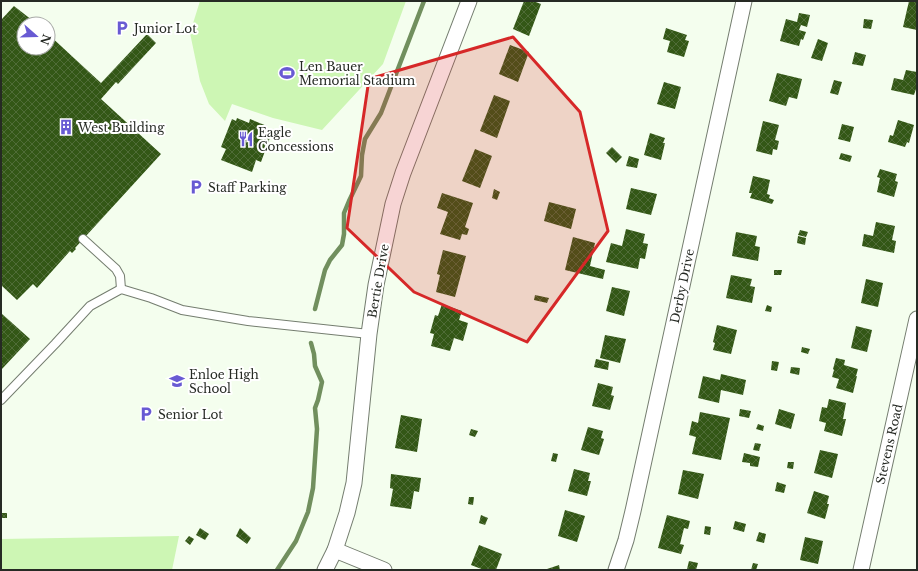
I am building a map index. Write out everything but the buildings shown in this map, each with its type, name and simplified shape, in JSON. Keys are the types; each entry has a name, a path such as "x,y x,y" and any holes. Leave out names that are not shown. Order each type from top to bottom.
{"street":[{"name":"Bertie Drive","path":"325,570 335,550 347,513 354,483 369,334 376,285 393,204 403,173 469,1"},
{"name":"Derby Drive","path":"616,570 626,540 633,511 744,1"},
{"name":"Stevens Road","path":"861,570 917,319"},
{"path":"335,550 384,570"}],"lane":[{"path":"83,239 116,269 120,276 121,289"},
{"path":"1,400 90,306 121,289 151,298 182,310 248,321 369,334"}],"highlighted area":[{"path":"513,37 580,112 608,231 527,342 414,292 347,228 369,79"}],"green space":[{"name":"Len Bauer Memorial Stadium","path":"200,1 406,1 383,64 322,130 273,118 232,104 225,121 209,104 200,81 190,33"},
{"path":"179,536 172,570 1,570 1,539"}],"waterway":[{"path":"315,309 325,270 330,260 342,245 344,234 344,213 361,176 362,155 365,139 381,113 424,1"},
{"path":"277,570 296,541 308,512 313,488 317,429 315,408 322,382 315,366 311,343"}],"place":[{"name":"Junior Lot","path":"122,28"},
{"name":"Len Bauer Memorial Stadium","path":"287,73"},
{"name":"West Building","path":"66,127"},
{"name":"Eagle Concessions","path":"246,139"},
{"name":"Staff Parking","path":"196,187"},
{"name":"Enloe High School","path":"177,381"},
{"name":"Senior Lot","path":"146,414"}]}
